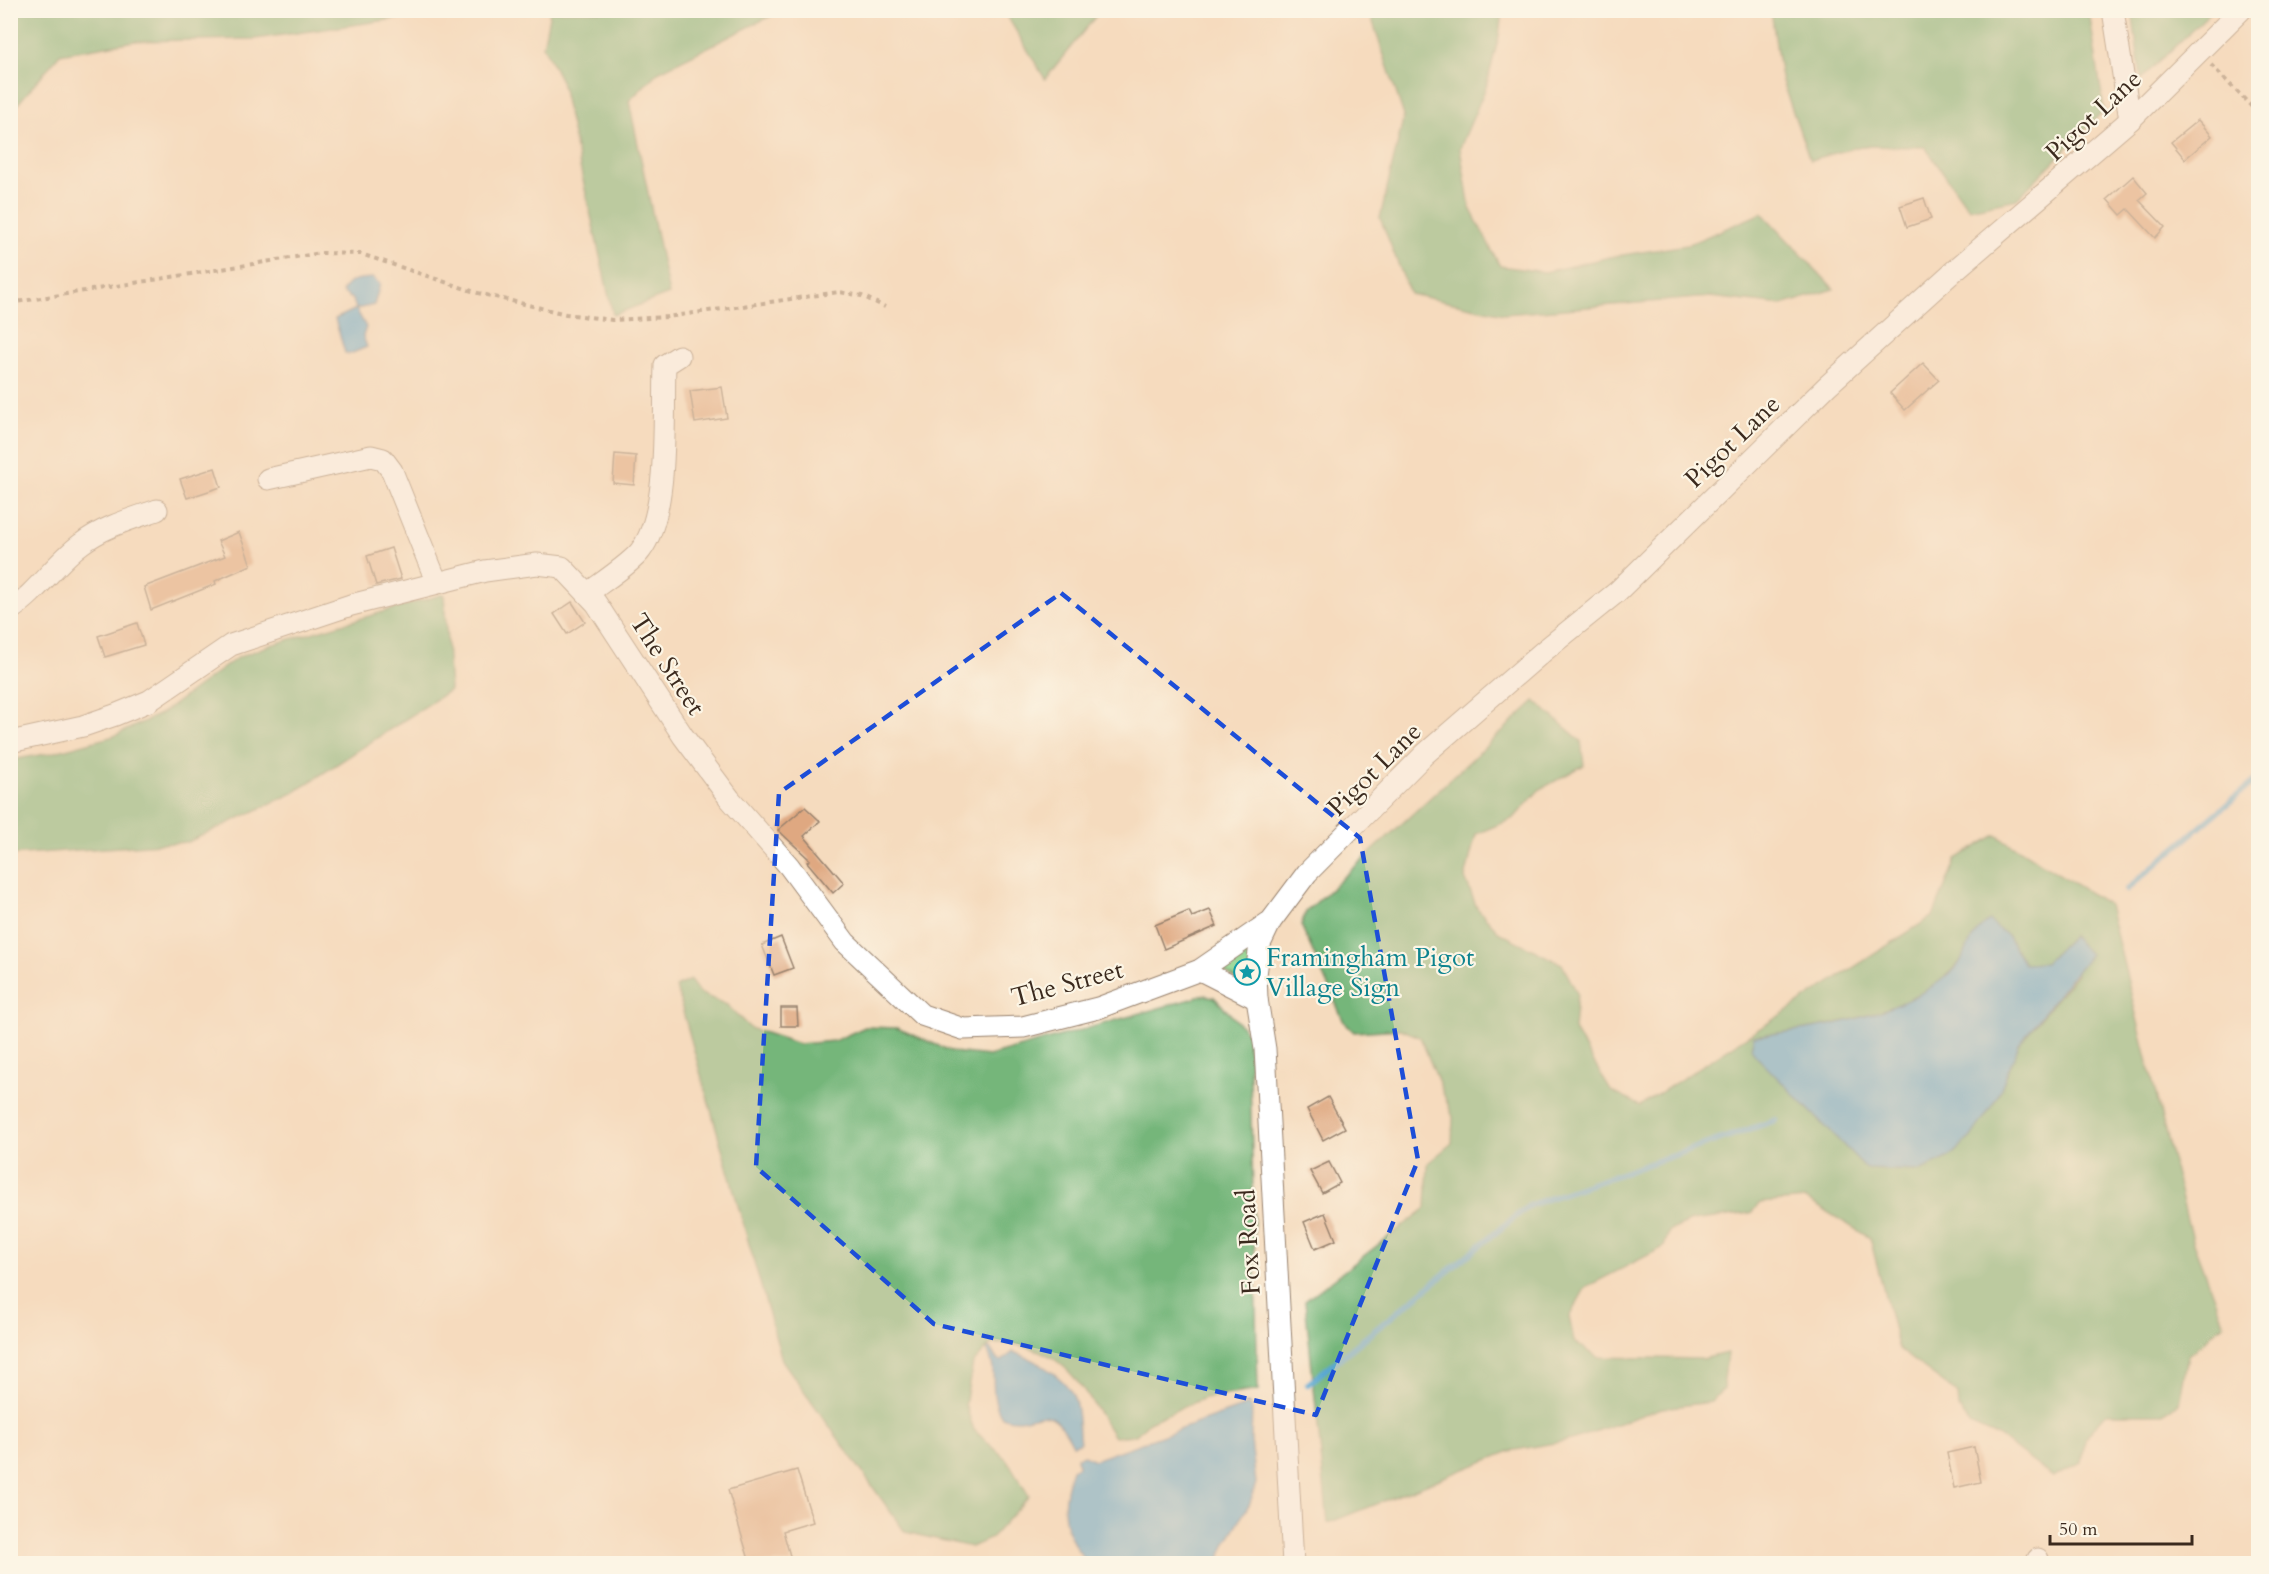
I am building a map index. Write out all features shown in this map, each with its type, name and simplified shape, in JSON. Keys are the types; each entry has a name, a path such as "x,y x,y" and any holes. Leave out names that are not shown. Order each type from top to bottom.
{"street":[{"path":"2113,10 2130,120"},
{"name":"Pigot Lane","path":"1271,921 1308,873 1425,754 1545,650 1617,592 1835,379 1955,270 2130,120 2241,10"},
{"path":"588,593 641,551 653,526 660,500 666,365 679,356"},
{"path":"268,479 371,456 383,459 392,471 437,583"},
{"path":"10,610 32,594 81,543 108,528 157,510"},
{"name":"The Street","path":"10,742 83,726 116,716 149,701 231,645 351,605 485,572 537,564 562,567 588,593 683,736 730,799 789,866 846,942 922,1015 963,1029 1023,1027 1098,1008 1200,970 1271,921"},
{"name":"Fox Road","path":"1271,921 1260,944 1256,975 1257,999 1265,1049 1293,1563"},
{"path":"1200,970 1257,999"}],"path":[{"path":"2198,52 2259,113"},
{"path":"10,303 321,253 361,254 405,266 478,293 566,314 612,321 678,316 839,292 862,296 885,308"}],"highlighted area":[{"path":"1061,593 1360,838 1418,1160 1316,1415 934,1324 756,1167 779,793"}],"green space":[{"path":"11,10 450,11 255,39 135,41 60,54 11,112"},
{"path":"2132,10 2212,10 2212,11 2141,79"},
{"path":"550,11 781,11 658,72 629,101 669,294 613,315 561,81 543,46"},
{"path":"1004,11 1100,11 1045,79"},
{"path":"1367,11 1502,11 1499,36 1486,87 1460,148 1470,208 1500,266 1545,272 1610,257 1687,245 1762,213 1834,289 1782,305 1710,297 1504,314 1410,294 1380,218 1404,116 1370,13"},
{"path":"1771,11 2089,11 2104,110 2017,199 1969,209 1925,147 1861,146 1810,160 1781,78"},
{"path":"444,594 450,690 293,793 188,842 11,855 11,760 51,753 114,736 162,713 237,658 267,646"},
{"path":"1535,701 1581,741 1584,765 1539,790 1514,818 1476,834 1465,878 1477,908 1500,933 1562,964 1577,993 1574,1030 1611,1091 1640,1106 1933,916 1956,859 1996,835 2109,905 2192,1240 2224,1324 2188,1355 2179,1403 2161,1414 2106,1414 2084,1439 2081,1462 2053,1477 1998,1436 1971,1425 1958,1408 1957,1393 1899,1350 1870,1238 1806,1199 1760,1203 1751,1213 1692,1221 1669,1231 1664,1247 1586,1287 1569,1317 1574,1341 1597,1357 1702,1359 1727,1353 1723,1389 1711,1402 1662,1408 1571,1440 1510,1451 1328,1523 1305,1301 1426,1208 1428,1163 1452,1143 1453,1117 1420,1037 1400,1029 1354,1032 1344,1022 1301,925 1306,912","holes":["1976,933 2007,935 2024,964 2045,963 2072,936 2076,975 2019,1044 1997,1098 1971,1137 1948,1158 1754,1036 1833,1024 1888,1008 1936,984 1955,968"]},
{"path":"1252,948 1249,986 1221,970"},
{"path":"690,980 699,993 727,1005 750,1028 799,1044 834,1041 865,1027 897,1028 953,1052 989,1056 1205,995 1214,997 1249,1034 1258,1390 1204,1398 1149,1422 1136,1435 1114,1437 1079,1384 1052,1358 1036,1349 1015,1344 991,1344 973,1363 965,1404 974,1430 1007,1460 1029,1496 991,1538 971,1547 905,1532 782,1360 676,987"}],"water":[{"path":"373,278 380,284 374,305 356,309 353,300 342,292 351,282"},
{"path":"356,309 366,327 363,336 367,347 350,354 345,353 335,319"},
{"path":"1989,921 2007,935 2024,964 2045,963 2072,936 2090,954 2019,1044 1997,1098 1971,1137 1948,1158 1919,1171 1867,1169 1755,1055 1751,1048 1754,1036 1807,1029 1860,1018 1910,999 1933,986 1954,970 1976,932"},
{"path":"990,1348 997,1360 1002,1361 1013,1352 1031,1359 1050,1370 1066,1385 1075,1401 1080,1443 1073,1445 1064,1429 1055,1419 1047,1416 1023,1420 1002,1417 995,1399 993,1367 987,1350"},
{"path":"1248,1405 1252,1410 1251,1441 1256,1483 1250,1503 1226,1543 1218,1563 1088,1563 1072,1541 1065,1519 1065,1495 1072,1469 1078,1466 1077,1457 1084,1455 1094,1460"}],"building":[{"path":"2198,120 2212,136 2185,159 2171,142"},
{"path":"2133,176 2147,193 2139,200 2165,227 2155,238 2128,209 2121,215 2107,199"},
{"path":"1924,198 1931,219 1907,227 1900,206"},
{"path":"1923,363 1939,380 1905,410 1890,393"},
{"path":"722,387 727,418 695,423 690,391"},
{"path":"615,454 636,456 634,485 613,483"},
{"path":"215,468 221,487 187,498 180,479"},
{"path":"239,532 251,565 215,581 216,584 151,610 144,587 225,556 218,541"},
{"path":"391,548 401,579 376,585 367,556"},
{"path":"572,602 585,622 567,634 554,614"},
{"path":"137,623 144,645 105,657 98,636"},
{"path":"805,807 820,821 804,836 844,883 833,893 807,862 810,860 778,830"},
{"path":"1210,910 1217,926 1164,949 1155,925 1189,911 1192,917"},
{"path":"781,937 793,968 774,975 762,945"},
{"path":"781,1008 797,1008 798,1026 781,1026"},
{"path":"1328,1097 1345,1128 1323,1140 1307,1109"},
{"path":"1329,1162 1340,1183 1322,1193 1310,1171"},
{"path":"1325,1213 1336,1240 1315,1249 1304,1222"},
{"path":"1974,1447 1981,1482 1954,1488 1947,1453"},
{"path":"797,1470 813,1522 783,1531 792,1563 750,1563 728,1490"}],"waterway":[{"path":"2126,890 2258,778"},
{"path":"1308,1384 1530,1205 1776,1120"}],"place":[{"name":"Framingham Pigot Village Sign","path":"1247,972"}]}
